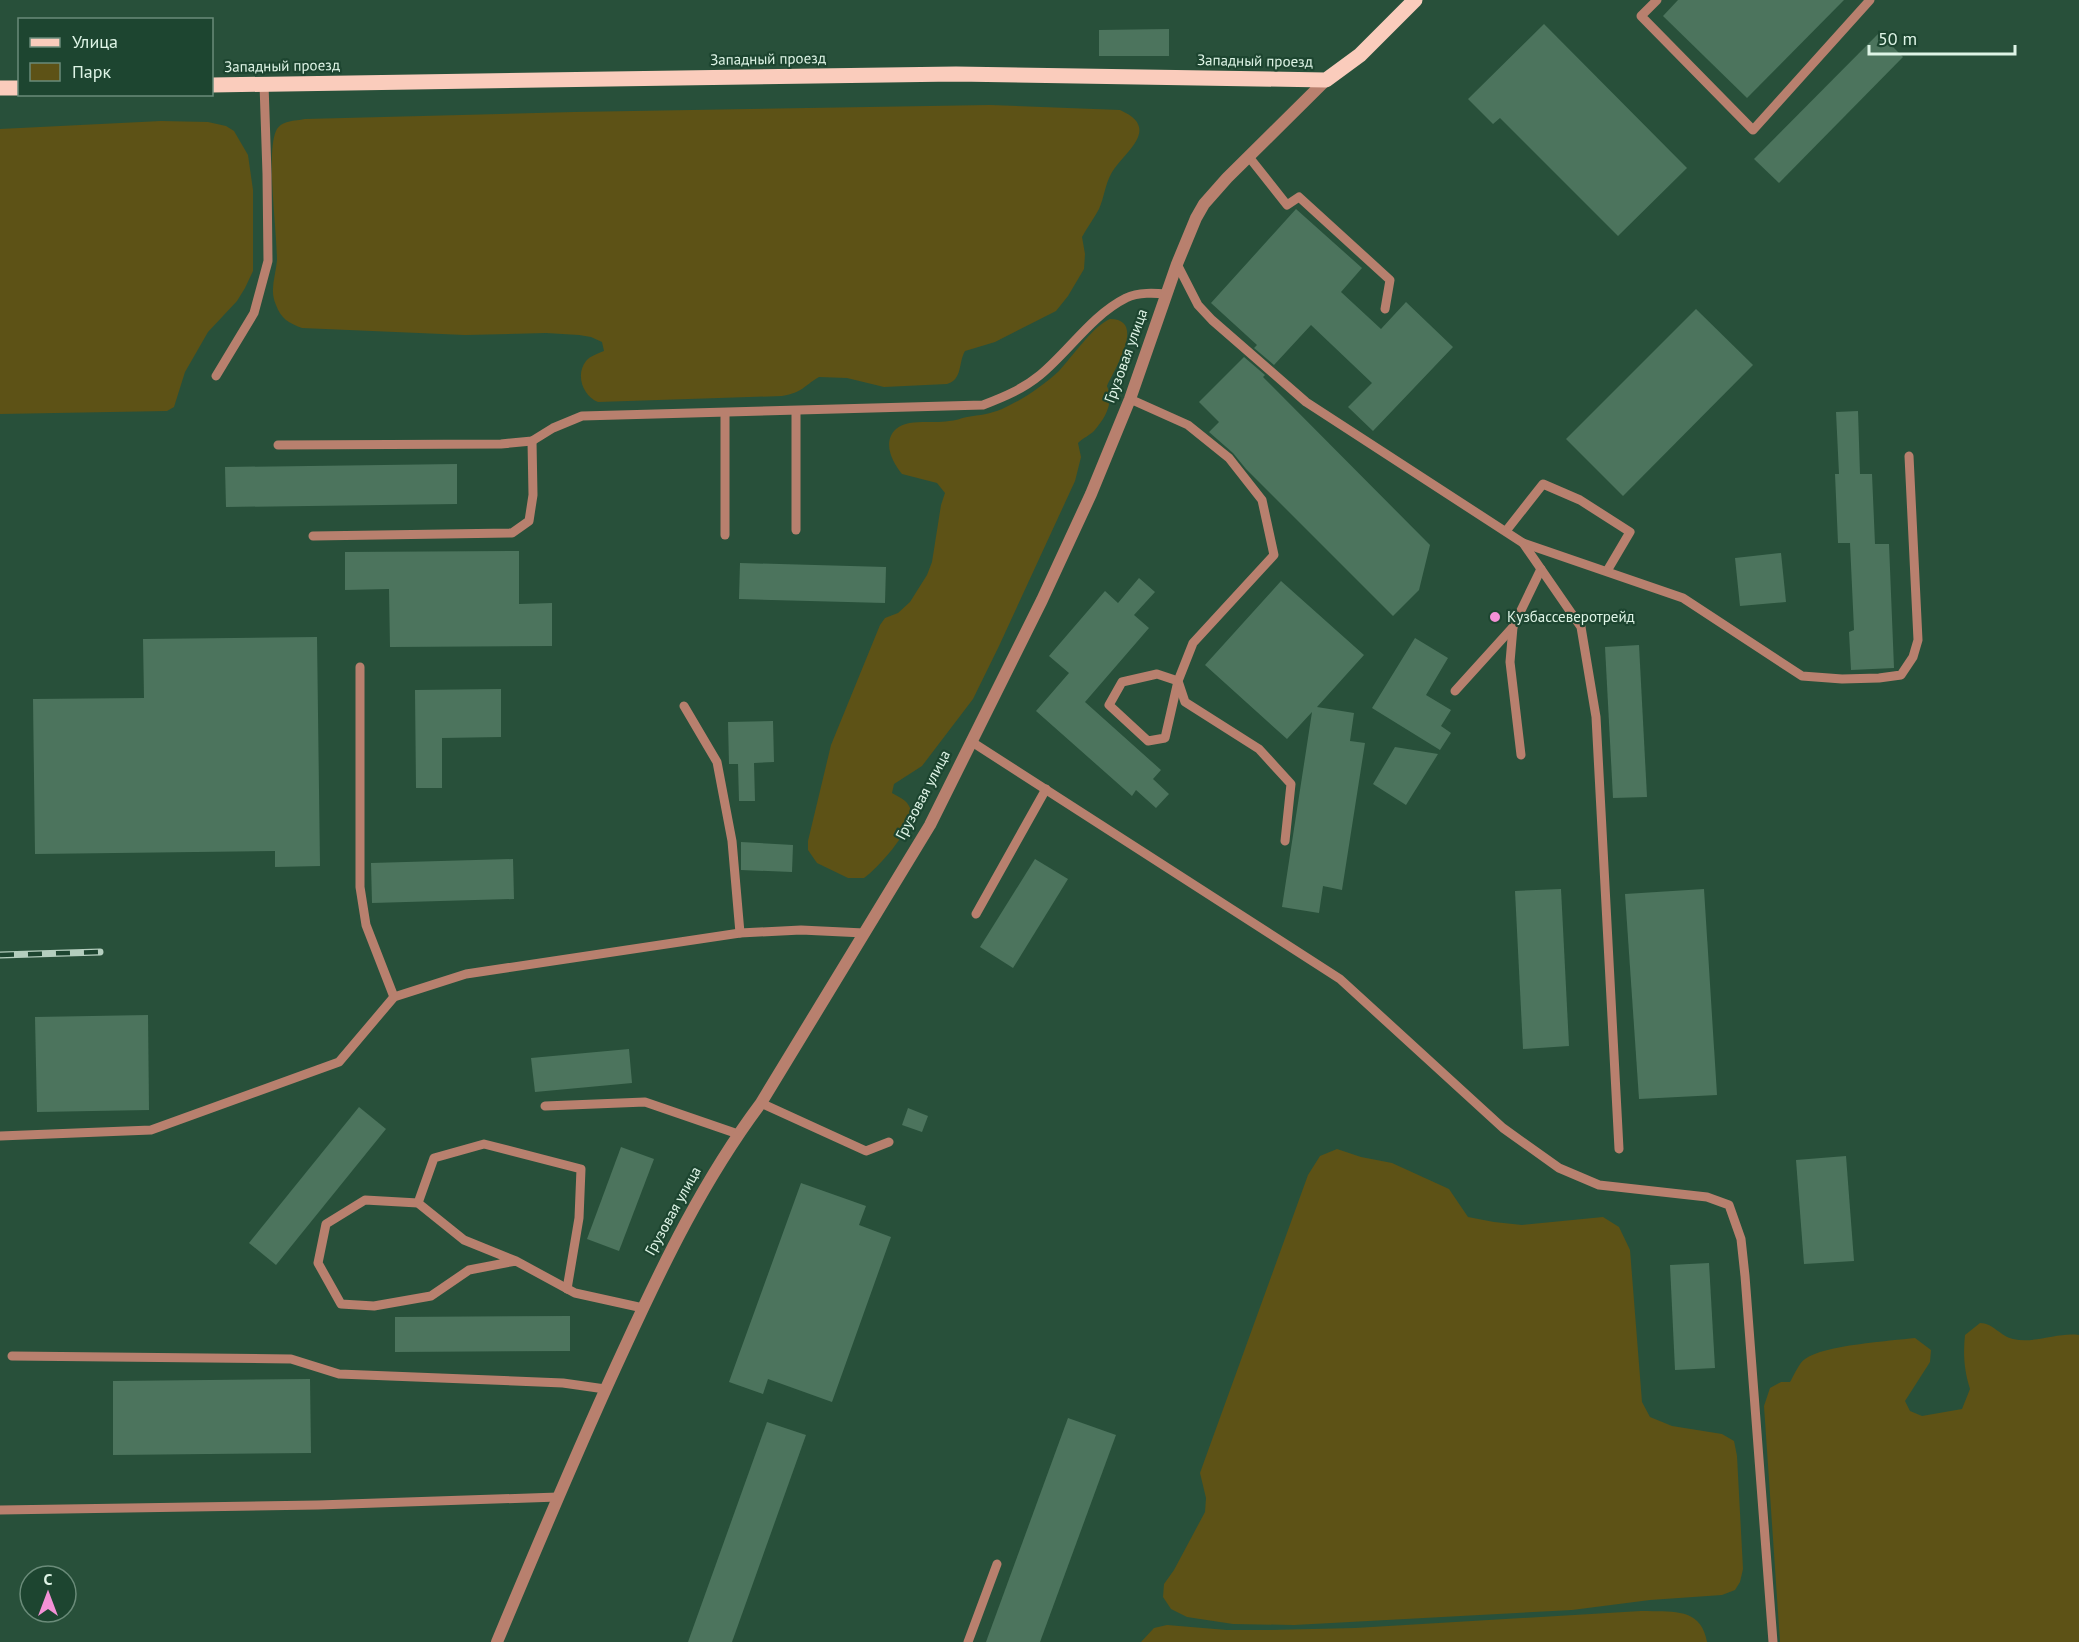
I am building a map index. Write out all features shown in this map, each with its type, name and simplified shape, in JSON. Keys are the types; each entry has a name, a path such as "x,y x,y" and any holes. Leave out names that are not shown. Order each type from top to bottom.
{"main road":[{"name":"Грузовая улица","path":"1326,80 1360,55 1415,0"},
{"name":"Западный проезд","path":"213,85 956,74 1326,80"},
{"path":"0,88 18,88"}],"street":[{"name":"Грузовая улица","path":"497,1642 605,1389 687,1221 738,1134 761,1103 930,825 1047,590 1091,494 1130,399 1177,264 1196,218 1204,204 1227,178 1326,80"}],"lane":[{"path":"1657,0 1641,16 1753,130 1870,0"},
{"path":"216,376 254,313 268,261 264,84"},
{"path":"1248,157 1287,205 1299,197 1390,280 1385,309"},
{"path":"1177,264 1198,305 1212,320 1306,402 1523,543 1683,598 1802,676 1842,679 1901,675 1913,657 1918,640 1909,456"},
{"path":"278,445 501,444 532,441 553,428 582,416 983,405 1012,394 1040,375 1104,313 1127,297 1145,293 1167,294"},
{"path":"1130,399 1188,425 1229,458 1262,500 1274,555 1193,643 1178,681 1165,738 1148,741 1108,705 1122,682 1157,674 1178,681"},
{"path":"796,411 796,530"},
{"path":"725,413 725,535"},
{"path":"313,536 512,533 529,522 533,495 532,441"},
{"path":"1506,531 1543,484 1580,500 1630,532 1607,571"},
{"path":"1523,543 1581,627 1596,717 1619,1149"},
{"path":"1455,690 1513,627 1541,569"},
{"path":"1513,627 1510,662 1521,754"},
{"path":"360,667 360,887 366,925 394,997"},
{"path":"1178,681 1185,702 1259,749 1291,784 1285,842"},
{"path":"684,706 717,762 732,841 740,933"},
{"path":"972,742 1340,980 1503,1128 1559,1168 1599,1185 1707,1197 1729,1205 1741,1239 1744,1267 1773,1642"},
{"path":"976,914 1046,789"},
{"path":"0,1136 151,1130 339,1062 394,997 466,974 740,933 801,930 864,933"},
{"path":"545,1106 645,1102 738,1134"},
{"path":"761,1103 866,1151 889,1142"},
{"path":"418,1203 434,1158 484,1144 581,1170 579,1218 567,1289"},
{"path":"516,1261 469,1270 431,1296 375,1306 341,1304 318,1263 326,1224 365,1200 418,1203 464,1240 516,1261 575,1293 643,1308"},
{"path":"12,1356 291,1359 339,1374 564,1383 605,1389"},
{"path":"0,1510 318,1505 558,1497"},
{"path":"968,1642 997,1564"}],"green space":[{"path":"990,105 1120,110 1132,117 1138,125 1139,133 1136,141 1111,174 1099,209 1082,237 1085,254 1084,269 1068,296 1056,311 995,342 965,351 958,375 947,384 884,387 847,378 819,377 799,391 782,396 598,402 588,395 581,379 581,372 586,361 604,351 602,342 591,337 546,333 465,335 302,328 283,317 274,299 273,288 277,260 273,142 278,127 289,122 305,119 574,112"},
{"path":"161,121 208,122 226,126 234,131 248,155 253,190 253,271 245,288 237,301 208,332 185,372 174,407 167,411 0,414 0,129"},
{"path":"1110,319 1121,321 1126,327 1127,336 1121,358 1107,386 1110,398 1108,410 1094,431 1078,443 1081,457 1075,481 973,699 922,766 894,784 892,793 905,801 910,808 910,816 902,836 878,866 864,878 848,878 817,863 808,850 808,841 831,745 880,625 885,618 898,613 910,602 927,575 932,562 945,493 937,483 902,474 890,452 892,434 901,426 914,422 954,421 993,412 1010,405 1053,377 1090,335"},
{"path":"1337,1149 1361,1157 1392,1163 1449,1189 1468,1217 1522,1225 1603,1217 1619,1227 1630,1250 1642,1402 1650,1417 1672,1426 1722,1434 1734,1441 1737,1456 1743,1569 1740,1582 1735,1590 1722,1595 1650,1600 1572,1610 1294,1625 1233,1624 1187,1617 1171,1609 1163,1597 1164,1584 1205,1512 1206,1498 1200,1473 1205,1459 1308,1175 1320,1156"},
{"path":"1980,1323 1989,1325 2008,1337 2021,1340 2079,1335 2079,1642 1780,1642 1764,1406 1770,1388 1781,1382 1790,1382 1803,1361 1814,1354 1858,1344 1915,1338 1931,1350 1930,1362 1905,1401 1910,1411 1922,1416 1962,1409 1970,1389 1964,1362 1965,1335"},
{"path":"1641,1611 1683,1613 1698,1622 1704,1630 1707,1642 1141,1642 1154,1628 1167,1625 1227,1630 1355,1628"}],"building":[{"path":"1678,0 1844,0 1747,98 1663,16"},
{"path":"1544,24 1687,168 1618,236 1500,118 1493,124 1468,99"},
{"path":"1169,29 1169,56 1099,56 1099,30"},
{"path":"1879,33 1903,57 1779,183 1754,159"},
{"path":"1296,209 1362,268 1341,292 1381,329 1406,302 1453,347 1373,431 1348,407 1372,383 1311,325 1274,365 1254,348 1257,345 1211,303"},
{"path":"1696,309 1753,365 1623,496 1566,439"},
{"path":"1244,357 1265,375 1263,377 1430,545 1419,590 1393,616 1246,469 1233,453 1209,432 1219,422 1199,402"},
{"path":"1858,411 1860,474 1872,474 1875,544 1889,544 1894,668 1851,670 1849,632 1854,630 1850,543 1838,543 1835,474 1839,474 1836,412"},
{"path":"457,464 457,504 226,507 225,467"},
{"path":"519,551 519,604 552,603 552,646 390,647 389,589 345,590 345,552"},
{"path":"1781,553 1786,602 1740,606 1735,558"},
{"path":"740,563 886,567 885,603 739,599"},
{"path":"1139,578 1155,592 1134,615 1149,628 1085,702 1161,770 1153,779 1169,794 1156,808 1136,790 1132,796 1036,711 1069,673 1049,656 1105,591 1118,603"},
{"path":"1281,581 1364,655 1317,707 1354,713 1350,741 1365,743 1342,890 1323,886 1319,913 1282,907 1312,712 1287,739 1205,665"},
{"path":"317,637 320,866 275,867 275,851 35,854 33,699 144,698 143,639"},
{"path":"1415,638 1448,658 1426,695 1451,710 1441,726 1451,733 1440,750 1372,708"},
{"path":"1639,645 1647,797 1613,798 1605,647"},
{"path":"501,689 501,737 442,738 442,788 416,788 415,690"},
{"path":"773,721 774,762 754,763 755,801 739,801 738,764 729,764 728,722"},
{"path":"1395,747 1438,754 1406,805 1373,784"},
{"path":"741,842 793,845 792,872 741,870"},
{"path":"513,859 514,899 372,903 371,863"},
{"path":"1035,859 1068,879 1013,968 980,947"},
{"path":"1561,889 1569,1046 1523,1049 1515,891"},
{"path":"1704,889 1717,1095 1639,1099 1625,894"},
{"path":"148,1015 149,1110 37,1112 35,1017"},
{"path":"629,1049 632,1083 535,1092 531,1058"},
{"path":"359,1107 386,1129 276,1265 249,1243"},
{"path":"908,1108 928,1116 922,1132 902,1125"},
{"path":"621,1147 654,1159 619,1251 587,1239"},
{"path":"1846,1156 1854,1261 1804,1264 1796,1160"},
{"path":"801,1183 866,1206 859,1225 891,1237 832,1402 768,1379 763,1394 729,1382"},
{"path":"1709,1263 1715,1368 1675,1370 1670,1265"},
{"path":"570,1316 570,1351 395,1352 395,1317"},
{"path":"310,1379 311,1453 113,1455 113,1381"},
{"path":"1068,1418 1116,1435 1040,1642 986,1642"},
{"path":"767,1422 806,1435 732,1642 688,1642"}],"railway":[{"path":"0,955 100,952"}],"place":[{"name":"Кузбассеверотрейд","path":"1495,617"}]}
